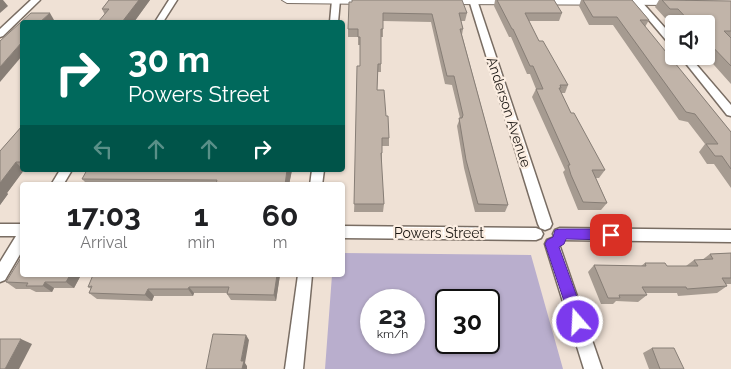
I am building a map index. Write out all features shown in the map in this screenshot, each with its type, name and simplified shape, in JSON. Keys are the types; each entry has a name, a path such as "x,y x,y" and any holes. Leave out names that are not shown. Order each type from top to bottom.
{"main road":[{"path":"287,0 386,1"},
{"path":"424,1 697,2"}],"street":[{"path":"0,34 36,0"},
{"path":"160,20 173,0"},
{"path":"334,20 336,0"},
{"name":"Anderson Avenue","path":"473,0 541,229"},
{"path":"637,1 665,34"},
{"path":"692,65 731,112"},
{"path":"541,229 552,226 593,369"},
{"name":"Powers Street","path":"345,232 541,229"},
{"path":"0,230 20,230"},
{"path":"556,239 731,236"},
{"path":"0,275 20,242"},
{"path":"294,369 306,277"}],"shaded area":[{"path":"345,253 531,255 563,369 325,369 332,277 345,277"}],"building":[{"path":"109,0 139,0 124,20 100,20 109,9 102,9"},
{"path":"352,0 462,0 467,13 459,13 463,29 460,29 508,205 478,204 466,160 459,118 462,118 463,115 454,76 447,76 432,14 383,13 381,64 378,64 377,90 384,90 386,116 388,116 389,138 382,138 381,153 384,204 354,204 357,66 360,66 360,37 358,37 358,29 348,29 349,2 352,2"},
{"path":"497,0 554,0 562,13 525,13 539,41 543,41 568,85 560,85 561,88 559,88 571,113 574,113 605,170 592,170 607,203 583,202 571,175 568,165 570,165 536,89 543,89 533,66 530,66"},
{"path":"583,0 632,0 649,20 640,20 665,51 665,65 677,65 731,132 731,169 722,156 715,156 706,144 718,144 695,114 686,112 617,17 593,17"},
{"path":"662,0 731,1 731,31 724,31 731,38 731,66 715,49 715,15 684,15 678,9 670,9"},
{"path":"31,13 50,13 42,20 23,20"},
{"path":"20,23 20,44 0,67 0,41"},
{"path":"20,128 20,162 16,162 0,183 0,151"},
{"path":"86,172 287,172 285,182 82,179"},
{"path":"731,253 731,278 722,278 727,286 687,289 686,287 642,287 647,295 619,295 620,298 608,298 594,265 646,266 645,263 665,263 667,266 698,266 694,260 713,259 710,254"},
{"path":"20,259 20,277 69,277 66,282 45,282 43,286 26,286 28,283 6,282"},
{"path":"92,277 277,277 274,295 227,294 229,287 148,289 145,295 89,293 92,286 88,287"},
{"path":"213,334 246,335 241,361 244,361 242,369 206,369"},
{"path":"0,339 21,339 5,369 0,369"},
{"path":"652,348 674,348 684,369 660,369"}],"route":[{"path":"578,322 552,244 560,240 560,234 611,235"}]}
